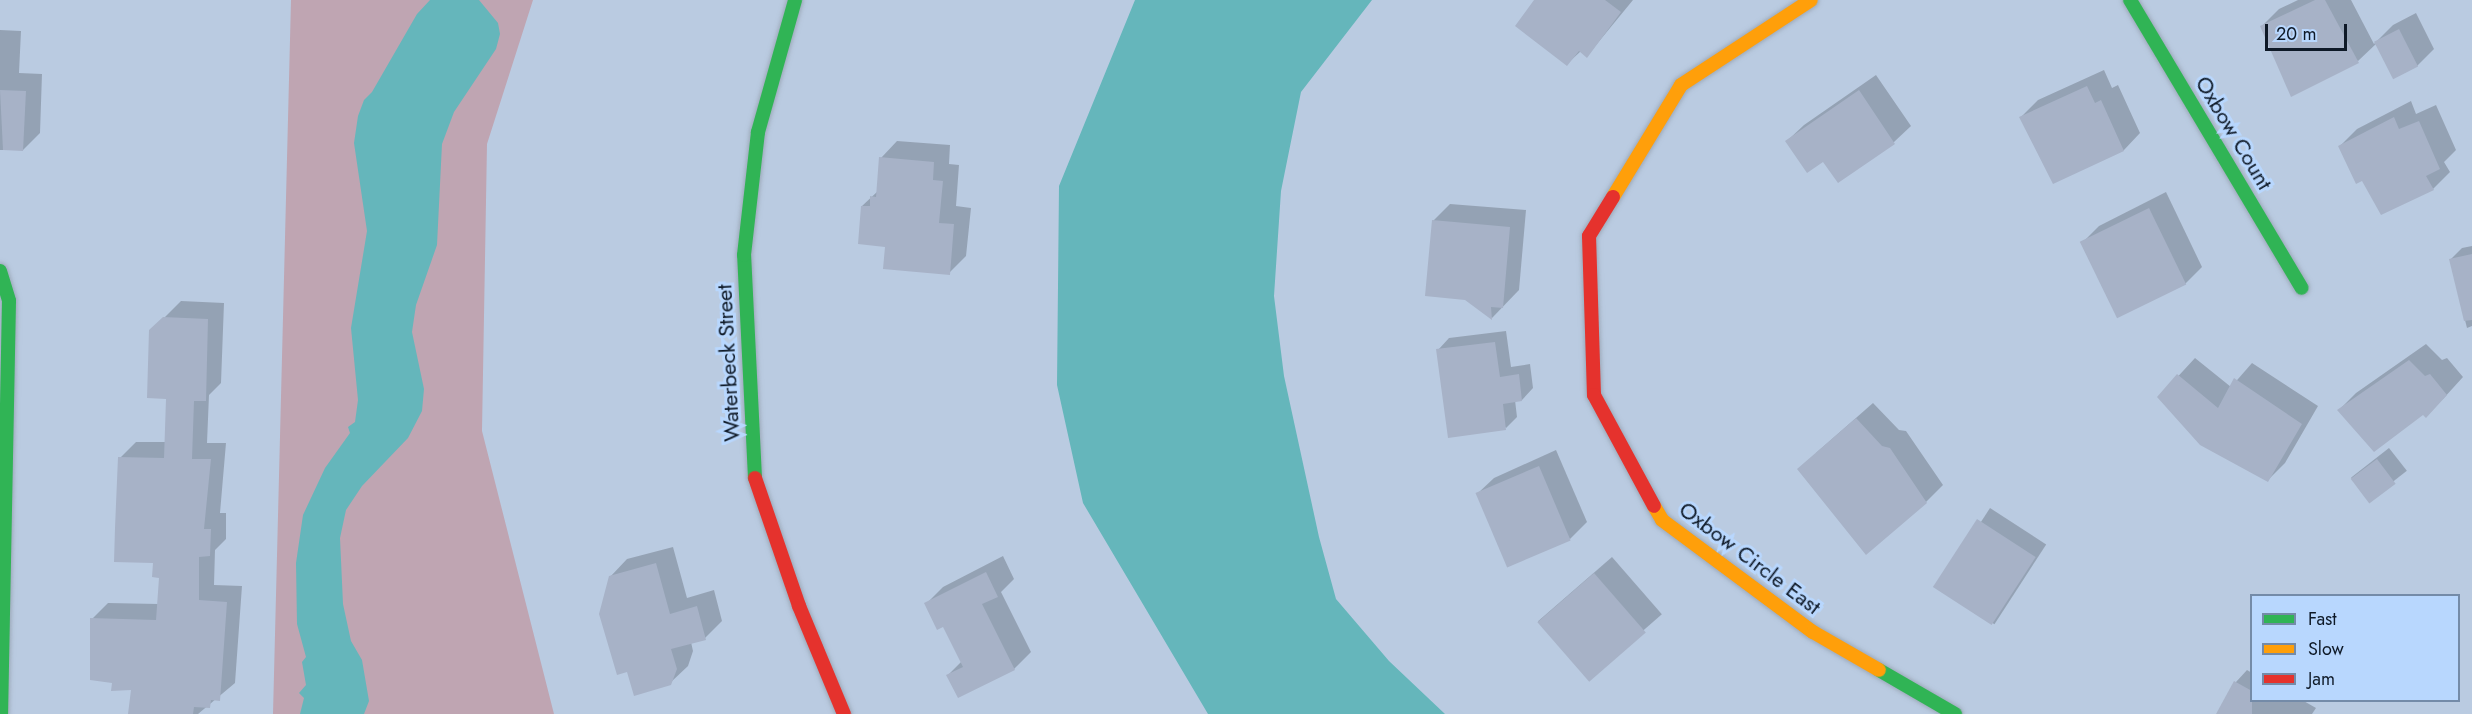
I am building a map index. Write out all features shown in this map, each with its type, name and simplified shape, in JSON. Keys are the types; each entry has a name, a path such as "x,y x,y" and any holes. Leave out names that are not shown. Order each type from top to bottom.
{"street":[{"name":"Waterbeck Street","path":"795,0 758,132 744,255 755,480 799,606 844,714"},
{"name":"Oxbow Circle East","path":"1811,0 1681,85 1589,236 1594,395 1662,520 1813,632 1955,714"},
{"name":"Oxbow Count","path":"2130,0 2302,288"},
{"path":"0,271 9,301 1,714"}],"shaded area":[{"path":"291,0 533,0 487,144 482,431 554,714 273,714"},
{"path":"430,0 479,0 498,23 500,34 496,49 454,112 442,144 437,245 416,305 412,332 424,389 422,411 408,438 362,486 346,510 340,538 343,604 351,641 362,660 369,701 364,714 300,714 304,698 299,693 306,685 302,662 306,657 297,624 296,563 303,515 325,468 350,433 348,427 355,422 358,400 351,328 367,231 354,143 358,116 364,100 372,92 417,14"},
{"path":"1135,0 1372,0 1301,92 1281,191 1274,296 1284,376 1319,537 1336,599 1389,661 1445,714 1208,714 1083,503 1057,385 1059,186"}],"building":[{"path":"1534,0 1605,0 1621,12 1587,58 1579,51 1567,66 1515,26"},
{"path":"2315,0 2325,0 2359,63 2291,97 2260,26"},
{"path":"2399,29 2418,66 2393,79 2374,42"},
{"path":"2087,86 2095,103 2101,100 2124,151 2053,184 2019,117"},
{"path":"0,90 26,91 23,151 3,150"},
{"path":"1859,90 1895,144 1838,183 1823,162 1807,173 1785,141"},
{"path":"2394,117 2399,129 2419,121 2440,169 2426,176 2434,190 2381,215 2362,181 2356,184 2338,146"},
{"path":"879,157 934,162 933,180 943,181 939,223 954,224 950,275 883,269 885,247 858,244 861,206 870,206 870,196 876,197"},
{"path":"2149,208 2186,284 2117,318 2080,242"},
{"path":"1432,220 1510,227 1503,308 1491,307 1492,320 1465,300 1425,296"},
{"path":"2472,254 2472,320 2464,321 2449,259"},
{"path":"163,317 208,319 206,401 194,401 192,459 211,459 204,529 211,529 210,556 199,557 199,600 227,602 220,701 211,700 210,708 194,707 193,714 128,714 131,690 111,691 112,683 90,680 90,618 156,620 159,578 152,577 153,563 114,562 118,457 164,458 166,399 147,398 149,330"},
{"path":"1495,342 1500,377 1519,374 1522,401 1503,404 1506,430 1448,438 1436,349"},
{"path":"2409,360 2425,376 2430,374 2447,395 2426,418 2423,415 2374,452 2337,410"},
{"path":"2177,374 2218,408 2234,378 2302,424 2268,482 2200,445 2157,397"},
{"path":"1856,418 1882,446 1890,448 1927,503 1866,555 1797,469"},
{"path":"2377,459 2396,484 2369,504 2351,479"},
{"path":"1539,466 1571,541 1507,568 1475,493"},
{"path":"1977,519 2036,557 1992,625 1933,587"},
{"path":"656,563 670,614 697,606 706,640 671,649 677,669 671,685 634,696 627,672 617,675 599,614 609,576"},
{"path":"986,572 998,597 982,604 1015,670 958,698 946,675 963,667 943,627 937,630 924,603"},
{"path":"1594,573 1646,633 1589,682 1537,622"},
{"path":"2234,681 2250,690 2252,714 2216,714"}],"traffic: fast":[{"path":"755,478 744,255 758,132 795,0"},
{"path":"2130,0 2302,288"},
{"path":"0,271 9,301 1,714"},
{"path":"1879,670 1955,714"}],"traffic: slow":[{"path":"1613,197 1681,85 1811,0"},
{"path":"1654,506 1662,520 1813,632 1879,670"}],"traffic: jam":[{"path":"1613,197 1589,236 1594,395 1654,506"},
{"path":"755,478 799,606 844,714"}]}
